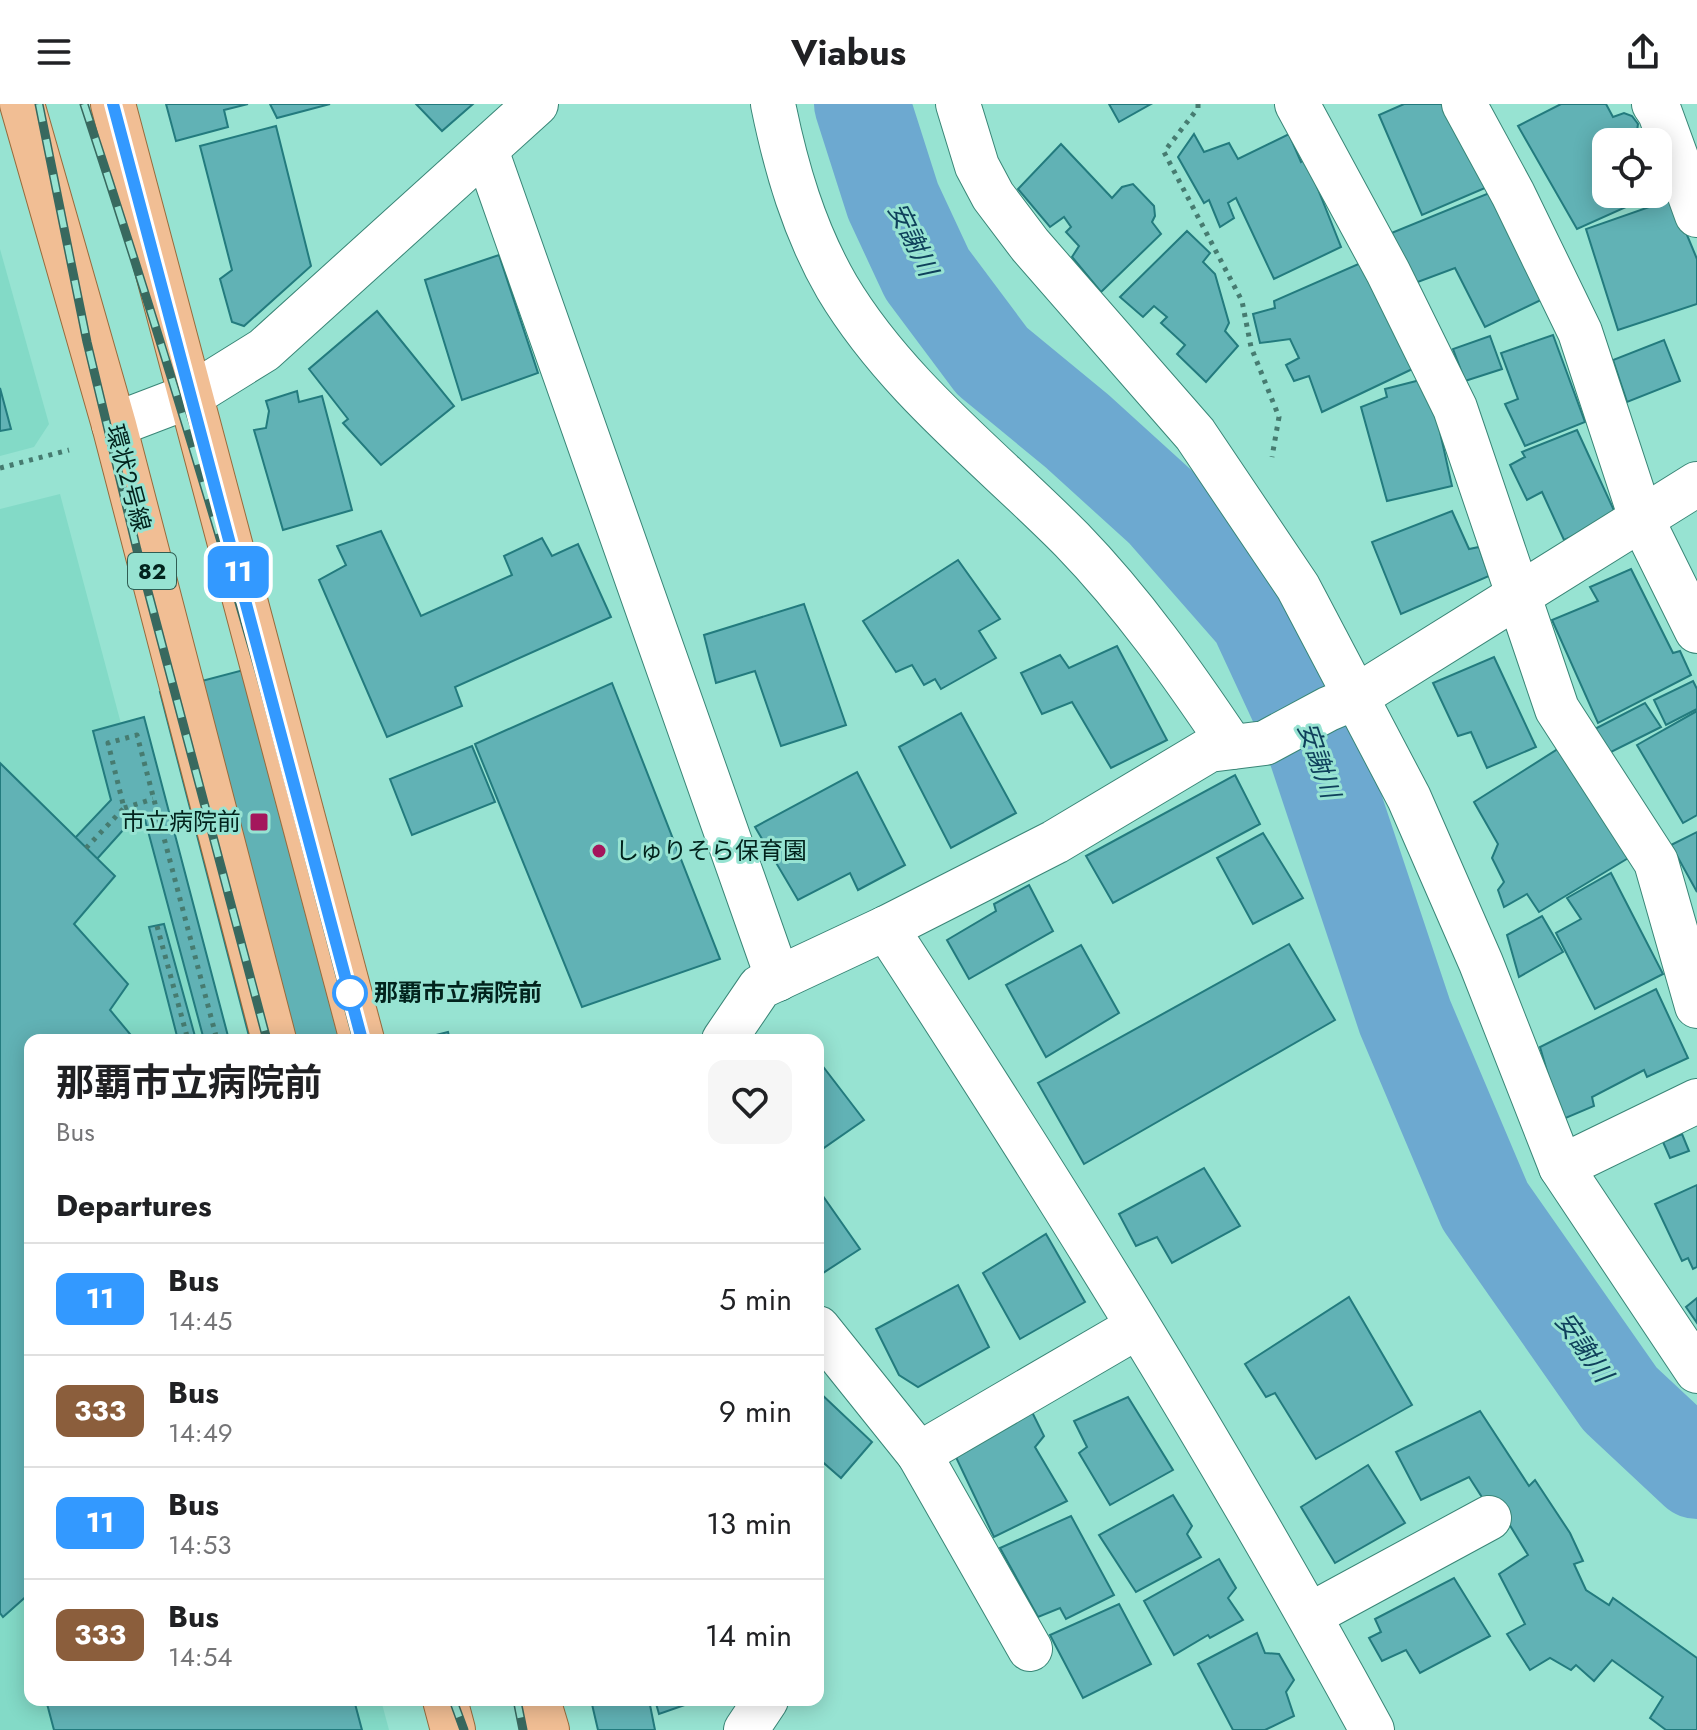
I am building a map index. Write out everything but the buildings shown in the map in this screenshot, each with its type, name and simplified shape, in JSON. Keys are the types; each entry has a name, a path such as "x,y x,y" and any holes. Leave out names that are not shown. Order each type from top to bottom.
{"main road":[{"name":"環状2号線","path":"22,104 115,431 272,1034"},
{"path":"113,104 360,1034"},
{"path":"447,1706 453,1730"},
{"path":"540,1706 547,1730"}],"street":[{"path":"115,431 190,396 264,350 536,104"},
{"path":"773,104 784,158 806,225 837,287 874,340 916,388 1074,542 1249,745"},
{"path":"958,104 977,166 993,196 1030,245 1195,434 1298,587 1341,703 1409,798 1481,963 1561,1167 1697,1371"},
{"path":"1297,104 1388,272 1455,408 1557,709 1656,862 1697,1006"},
{"path":"1464,104 1513,194 1580,332 1641,518 1697,631"},
{"path":"1654,104 1697,215"},
{"path":"486,150 778,979"},
{"path":"728,1034 760,987 886,928 1055,842 1209,750 1249,745 1341,703 1697,484"},
{"path":"886,928 1023,1138 1310,1615 1372,1730"},
{"path":"1561,1167 1697,1101"},
{"path":"919,1454 1137,1327"},
{"path":"824,1335 919,1454 1030,1649"},
{"path":"1310,1615 1489,1518"},
{"path":"746,1730 762,1706"}],"path":[{"path":"1198,104 1164,152 1242,301 1251,347 1279,417 1259,529"},
{"path":"0,468 115,431"},
{"path":"124,808 108,743 137,735 215,1034"},
{"path":"86,848 124,808 153,799"},
{"path":"157,926 186,1034"}],"shaded area":[{"path":"0,249 49,424 34,447 0,456"},
{"path":"60,494 203,1034 24,1034 24,1706 383,1706 389,1730 0,1730 0,509"}],"waterway":[{"name":"安謝川","path":"862,104 893,201 927,274 992,361 1077,431 1164,510 1257,616 1308,726 1405,1017 1485,1206 1620,1399 1697,1471"}],"railway":[{"path":"39,104 87,342 137,550 265,1034"},
{"path":"84,104 238,600 355,1034"},
{"path":"455,1706 464,1730"},
{"path":"518,1706 523,1730"}],"bus line":[{"name":"11","path":"113,104 360,1034"}],"place":[{"name":"市立病院前","path":"259,822"},
{"name":"しゅりそら保育園","path":"599,851"},
{"name":"那覇市立病院前","path":"350,993"}]}
